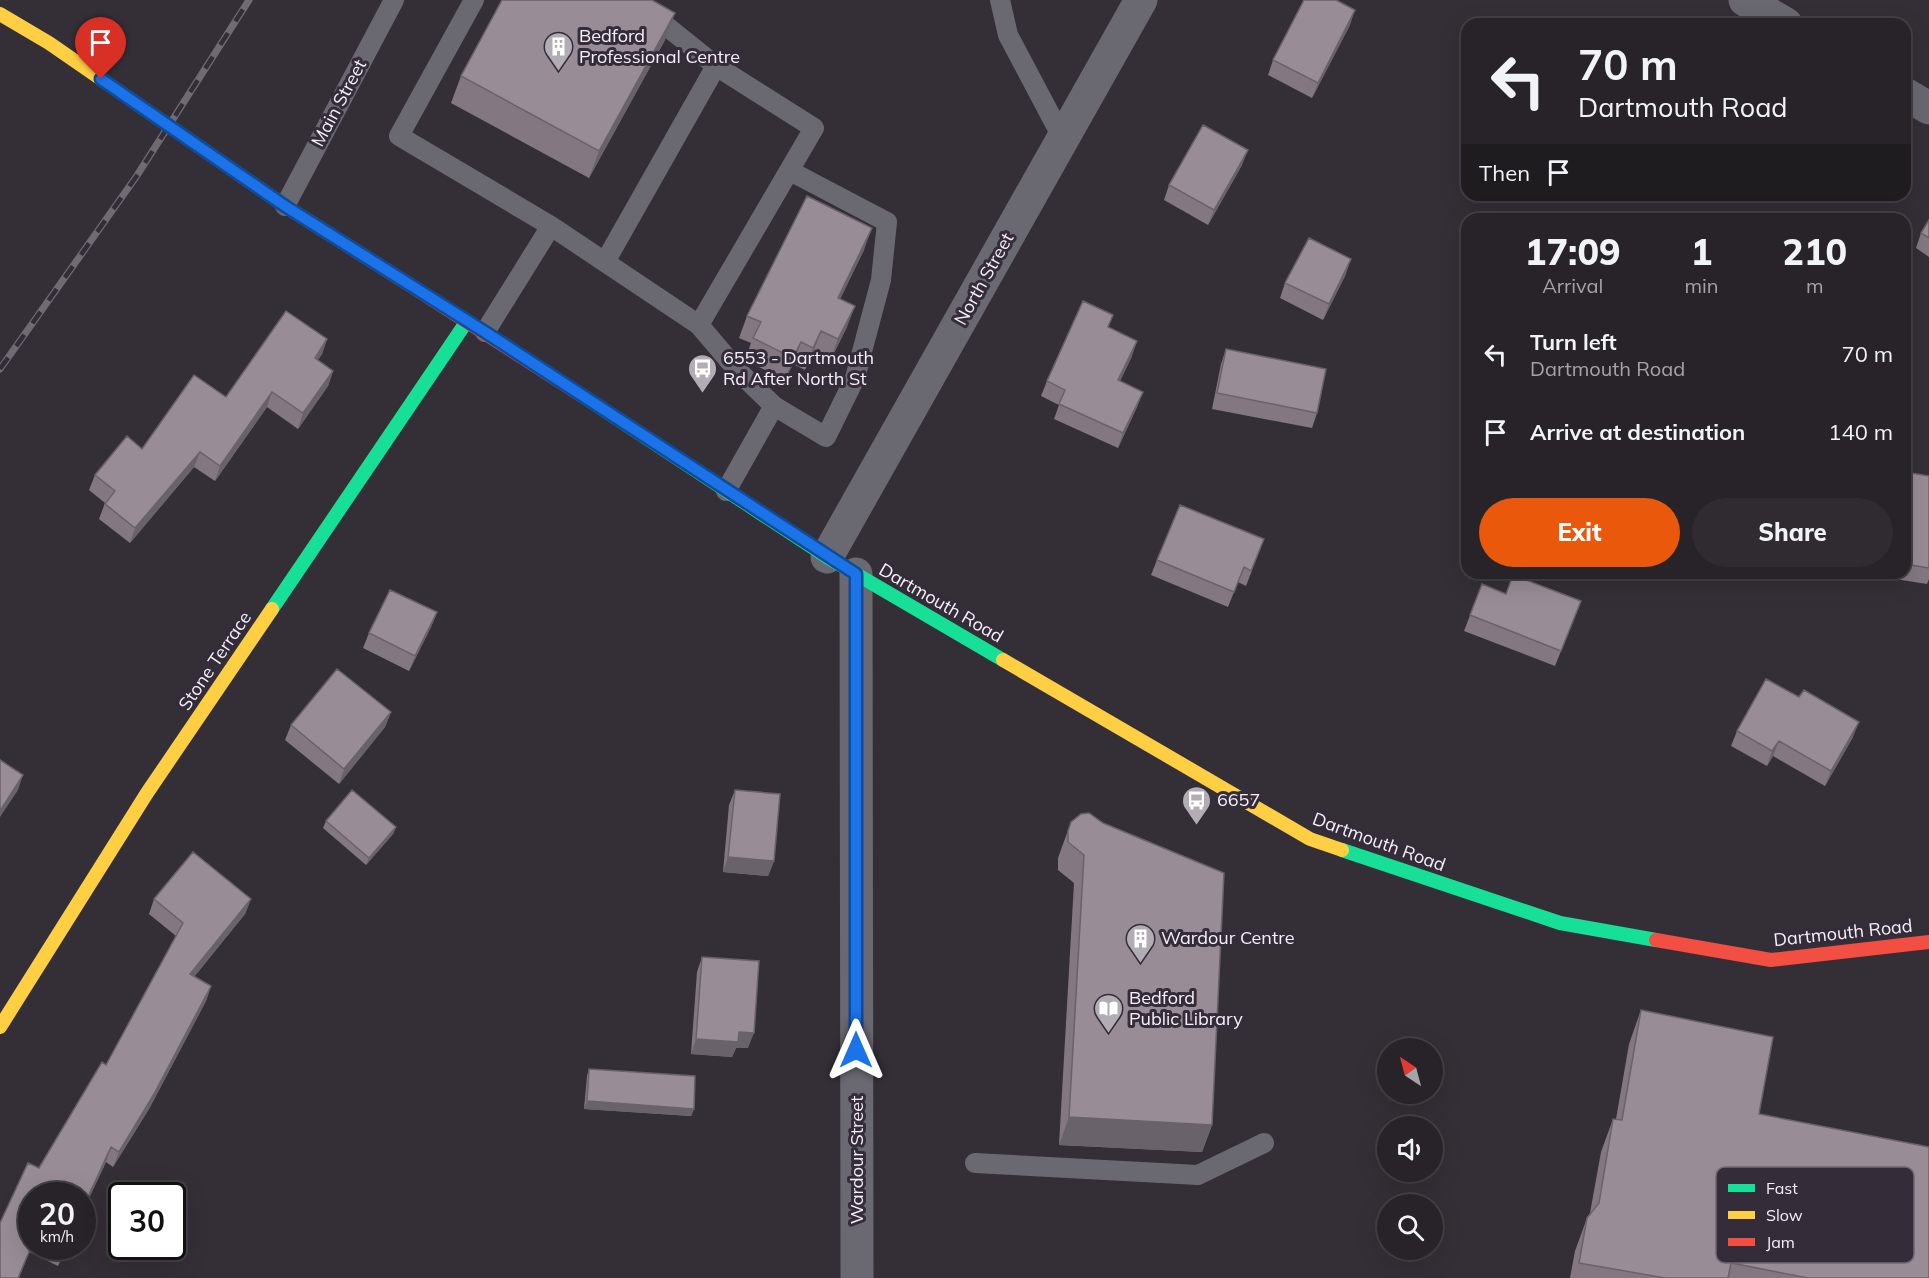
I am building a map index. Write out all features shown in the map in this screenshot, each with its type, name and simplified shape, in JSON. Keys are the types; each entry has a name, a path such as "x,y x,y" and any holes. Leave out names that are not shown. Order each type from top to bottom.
{"main road":[{"name":"Dartmouth Road","path":"0,14 49,43 285,206 485,332 827,557 1310,839 1560,923 1771,960 1929,942"},
{"name":"Stone Terrace","path":"0,1027 147,793 467,321"}],"street":[{"name":"North Street","path":"827,557 1141,0"},
{"path":"1746,0 1776,18"},
{"path":"1911,98 1929,108"},
{"name":"Wardour Street","path":"856,574 857,1278"}],"lane":[{"name":"Main Street","path":"285,206 394,0"},
{"path":"474,0 399,136 551,226 699,325 738,371 774,406 826,437 855,378 881,280 887,222 790,171"},
{"path":"634,0 716,66 813,128 699,325"},
{"path":"1000,0 1008,35 1063,139"},
{"path":"605,262 716,66"},
{"path":"485,332 551,226"},
{"path":"726,491 774,406"},
{"path":"975,1163 1198,1175 1264,1143"}],"building":[{"name":"Bedford Professional Centre","path":"502,0 652,0 675,13 599,151 461,76"},
{"path":"1304,0 1336,0 1355,10 1318,83 1273,60"},
{"path":"1203,125 1248,150 1214,210 1169,185"},
{"path":"807,196 872,228 838,298 855,306 838,339 821,331 813,348 801,342 793,358 753,338 761,322 747,316"},
{"path":"1929,220 1929,238 1921,233"},
{"path":"1309,238 1351,259 1329,304 1285,283"},
{"path":"1083,301 1113,315 1108,327 1137,341 1118,380 1143,392 1123,433 1059,404 1065,390 1047,381"},
{"path":"286,311 327,339 315,358 333,371 303,413 272,392 220,466 200,452 135,528 105,504 115,491 95,475 127,436 142,449 194,375 226,397"},
{"path":"1226,349 1326,369 1317,413 1217,393"},
{"path":"1911,473 1929,476 1929,568 1911,565"},
{"path":"1180,505 1264,539 1251,571 1244,567 1234,592 1157,560"},
{"path":"1512,579 1523,579 1581,601 1561,651 1470,615 1482,584 1506,594"},
{"path":"390,590 437,612 415,656 369,633"},
{"path":"337,669 391,712 344,769 291,725"},
{"path":"1766,679 1799,697 1804,690 1859,722 1831,771 1779,741 1772,751 1737,731"},
{"path":"0,760 23,775 0,811"},
{"path":"352,790 396,827 369,858 326,821"},
{"path":"735,790 780,794 774,861 728,857"},
{"name":"Wardour Centre","path":"1089,813 1103,823 1224,873 1212,1125 1069,1117 1084,855 1068,842 1068,831 1071,822 1081,814"},
{"path":"193,852 251,899 190,974 211,986 154,1094 119,1152 111,1147 95,1182 19,1182 28,1163 39,1168 102,1062 106,1065 183,923 154,899"},
{"path":"702,957 759,961 754,1033 739,1032 738,1042 696,1039"},
{"path":"1641,1010 1773,1037 1759,1114 1929,1147 1929,1278 1808,1278 1731,1263 1728,1278 1665,1278 1579,1263 1587,1218 1599,1203 1613,1119 1622,1120"},
{"path":"589,1069 695,1076 694,1109 587,1101"},
{"path":"18,1184 18,1260 26,1260 18,1278 0,1278 0,1223"}],"railway":[{"path":"0,369 136,177 249,0"}],"traffic: fast":[{"path":"272,609 467,321"},
{"path":"581,395 827,557 1003,660"},
{"path":"1342,850 1560,923 1656,940"}],"traffic: slow":[{"path":"0,14 49,43 285,206 399,278"},
{"path":"0,1027 147,793 272,609"},
{"path":"1003,660 1310,839 1342,850"}],"traffic: jam":[{"path":"399,278 581,395"},
{"path":"1656,940 1771,960 1929,942"}],"place":[{"name":"Bedford Professional Centre","path":"558,72"},
{"name":"6553 - Dartmouth Rd After North St","path":"702,394"},
{"name":"6657","path":"1196,826"},
{"name":"Wardour Centre","path":"1140,964"},
{"name":"Bedford Public Library","path":"1108,1034"}],"route":[{"path":"101,79 285,206 485,332 856,574 858,807 856,1050"}]}
